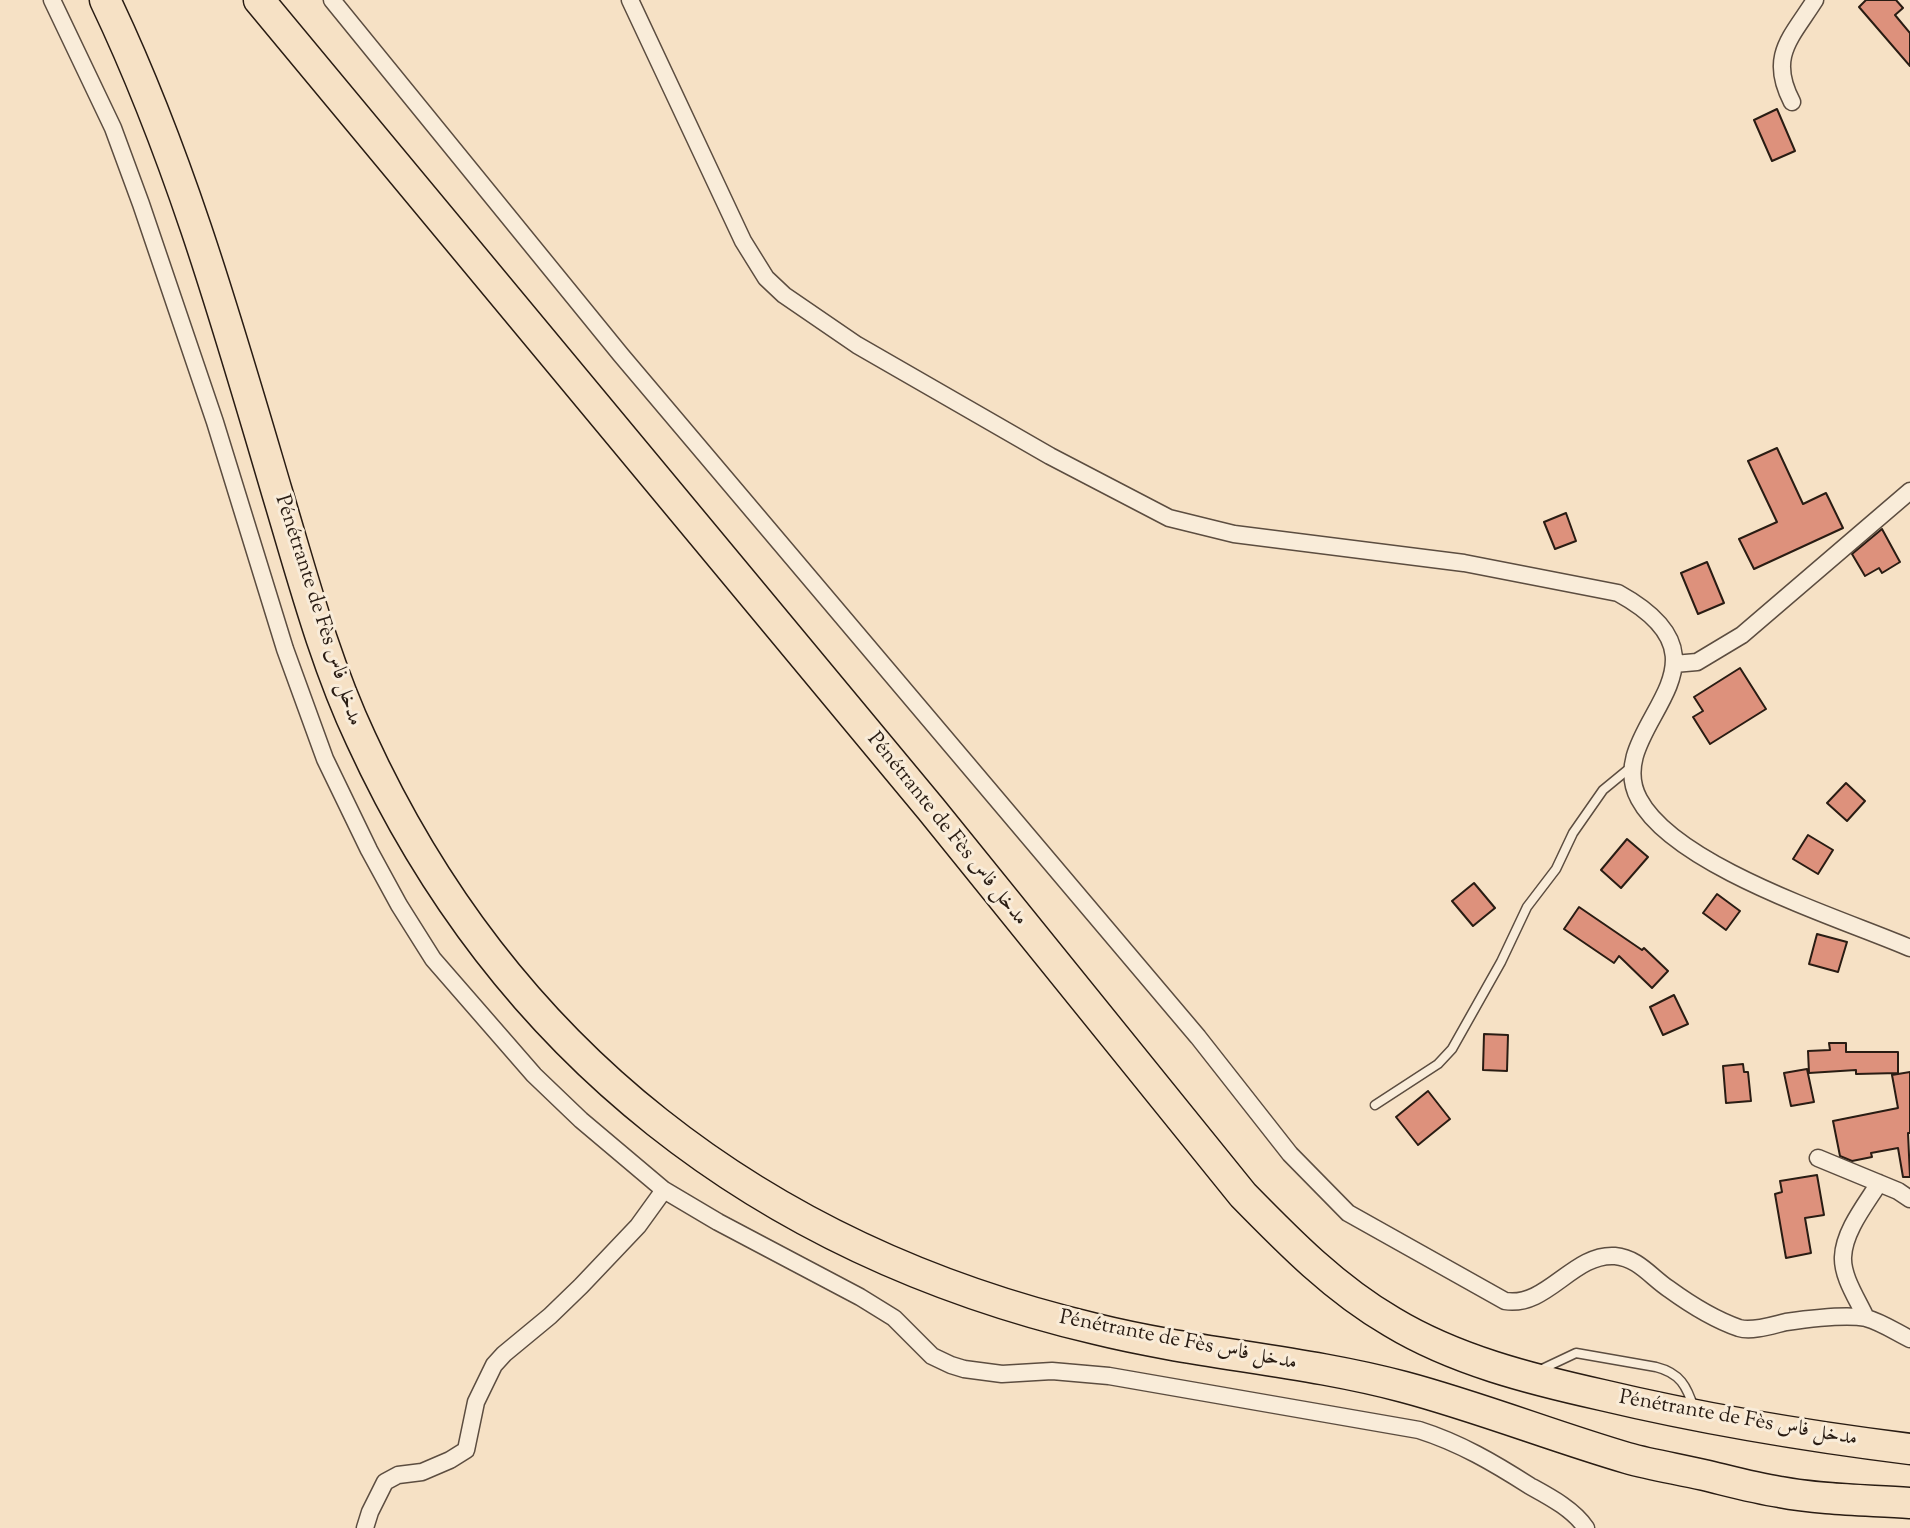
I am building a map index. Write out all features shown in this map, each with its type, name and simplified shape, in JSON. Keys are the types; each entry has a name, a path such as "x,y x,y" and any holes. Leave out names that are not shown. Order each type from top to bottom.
{"highway":[{"name":"Pénétrante de Fès مدخل فاس","path":"105,0 156,122 212,275 309,600 359,737 402,822 468,928 531,1004 582,1058 647,1115 769,1200 844,1241 932,1278 1019,1308 1097,1330 1398,1385 1629,1458 1783,1493 1910,1503"},
{"name":"Pénétrante de Fès مدخل فاس","path":"259,0 922,799 1243,1195 1297,1250 1345,1290 1392,1322 1443,1347 1528,1377 1696,1415 1787,1432 1910,1449"}],"street":[{"path":"52,0 113,128 141,204 215,422 285,649 325,759 369,850 433,959 534,1075 581,1120 664,1190 894,1318 932,1356 951,1365 1002,1374 1052,1371 1109,1376 1419,1430 1476,1452 1563,1506 1586,1528"},
{"path":"332,0 621,355 1198,1037 1290,1154 1348,1213 1505,1301 1516,1303 1535,1297 1580,1267 1600,1257 1617,1256 1638,1263 1666,1287 1709,1316 1743,1329 1791,1322 1866,1318 1910,1339"},
{"path":"630,0 754,261 766,278 784,295 857,345 1050,456 1169,518 1234,534 1464,564 1618,593 1654,616 1672,648 1674,664 1670,686 1639,745 1633,782 1639,799 1666,830 1725,870 1795,903 1910,948"},
{"path":"1792,103 1782,75 1782,56 1792,33 1815,0"},
{"path":"1674,664 1697,662 1742,635 1910,491"},
{"path":"1818,1157 1910,1199"},
{"path":"1866,1318 1849,1281 1843,1259 1846,1243 1879,1183"},
{"path":"365,1528 385,1482 398,1475 422,1472 466,1450 475,1402 494,1365 581,1286 638,1226 664,1190"}],"lane":[{"path":"1375,1105 1438,1063 1452,1049 1501,962 1527,907 1556,869 1578,826 1603,790 1634,765"},
{"path":"1528,1377 1576,1353 1656,1367 1668,1370 1683,1382 1696,1415"}],"building":[{"path":"1866,0 1896,0 1903,8 1895,15 1910,33 1910,66 1859,7"},
{"path":"1777,109 1795,151 1772,161 1754,120"},
{"path":"1777,448 1803,504 1826,493 1843,528 1754,569 1739,539 1777,522 1748,461"},
{"path":"1566,513 1576,541 1555,549 1544,522"},
{"path":"1882,529 1900,562 1882,573 1879,568 1865,576 1852,554"},
{"path":"1707,562 1724,603 1698,614 1681,573"},
{"path":"1740,668 1766,709 1710,744 1693,717 1703,711 1694,697"},
{"path":"1846,783 1865,801 1847,821 1827,803"},
{"path":"1808,835 1833,850 1818,874 1793,859"},
{"path":"1627,839 1648,857 1621,888 1601,870"},
{"path":"1474,883 1495,908 1473,926 1452,901"},
{"path":"1717,894 1740,911 1726,930 1703,913"},
{"path":"1579,907 1642,950 1644,948 1668,971 1652,988 1619,956 1614,963 1564,929"},
{"path":"1817,934 1847,942 1838,972 1809,964"},
{"path":"1674,995 1688,1024 1663,1035 1650,1007"},
{"path":"1484,1034 1508,1035 1507,1071 1483,1070"},
{"path":"1829,1043 1846,1043 1846,1052 1898,1052 1898,1073 1856,1074 1856,1070 1809,1073 1808,1051 1830,1050"},
{"path":"1743,1064 1744,1072 1748,1072 1751,1101 1726,1103 1723,1066"},
{"path":"1807,1069 1814,1102 1791,1106 1784,1073"},
{"path":"1910,1072 1910,1177 1903,1177 1898,1148 1871,1153 1872,1157 1852,1161 1840,1156 1833,1121 1898,1108 1892,1075"},
{"path":"1428,1091 1450,1119 1418,1145 1396,1117"},
{"path":"1817,1175 1824,1215 1805,1218 1811,1253 1786,1258 1775,1194 1782,1192 1780,1181"}]}
